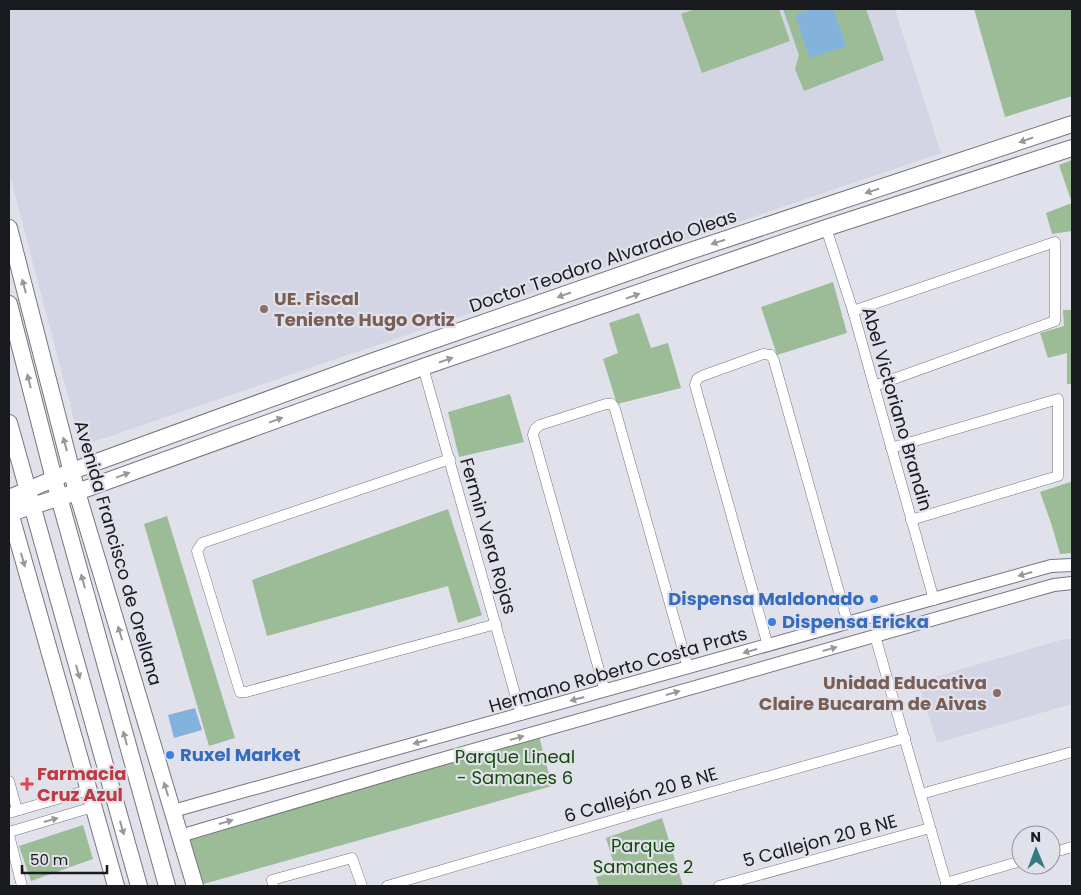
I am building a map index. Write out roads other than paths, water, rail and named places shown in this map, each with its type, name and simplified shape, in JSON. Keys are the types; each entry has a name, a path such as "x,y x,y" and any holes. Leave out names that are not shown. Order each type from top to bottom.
{"main road":[{"name":"Doctor Teodoro Alvarado Oleas","path":"9,507 27,490 72,471 371,362 678,255 1072,124"},
{"path":"116,886 92,807 9,507 32,507 60,498 423,368 826,228 1072,148"},
{"name":"Avenida Francisco de Orellana","path":"9,228 77,492 195,886"},
{"path":"9,304 54,479 167,886"},
{"path":"9,423 139,886"}],"street":[{"name":"Abel Victoriano Brandin","path":"826,228 874,386 934,600"},
{"path":"852,311 1055,242 1055,321 874,386"},
{"path":"768,646 695,385 697,379 702,376 763,354 771,355 774,361 848,624"},
{"name":"Fermin Vera Rojas","path":"423,368 521,715"},
{"path":"891,448 1058,399 1058,476 911,520"},
{"path":"605,691 533,434 540,425 606,404 612,404 615,409 688,668"},
{"path":"450,460 202,543 197,551 240,692 246,692 496,624"},
{"name":"Hermano Roberto Costa Prats","path":"173,811 1051,566 1072,565"},
{"path":"180,836 403,770 1054,585 1072,583"},
{"path":"875,636 946,884 1011,864"},
{"path":"726,658 730,677"},
{"name":"6 Callejón 20 B NE","path":"387,886 905,738"},
{"path":"397,749 403,770"},
{"path":"920,794 1072,752"},
{"path":"9,781 13,811 88,790"},
{"path":"22,886 9,833 92,807"},
{"name":"5 Callejon 20 B NE","path":"719,886 930,828"},
{"path":"273,886 272,880 352,858 362,886"}],"water":[{"path":"811,9 833,9 846,46 810,58 795,15"},
{"path":"195,708 202,730 174,738 168,715"}],"place":[{"name":"UE. Fiscal Teniente Hugo Ortiz","path":"264,309"},
{"name":"Dispensa Maldonado","path":"874,599"},
{"name":"Dispensa Ericka","path":"772,622"},
{"name":"Unidad Educativa Claire Bucaram de Aivas","path":"997,693"},
{"name":"Ruxel Market","path":"170,755"},
{"name":"Farmacia Cruz Azul","path":"27,784"}],"park label":[{"name":"Parque Lineal - Samanes 6","path":"515,768"},
{"name":"Parque Samanes 2","path":"643,856"}]}
